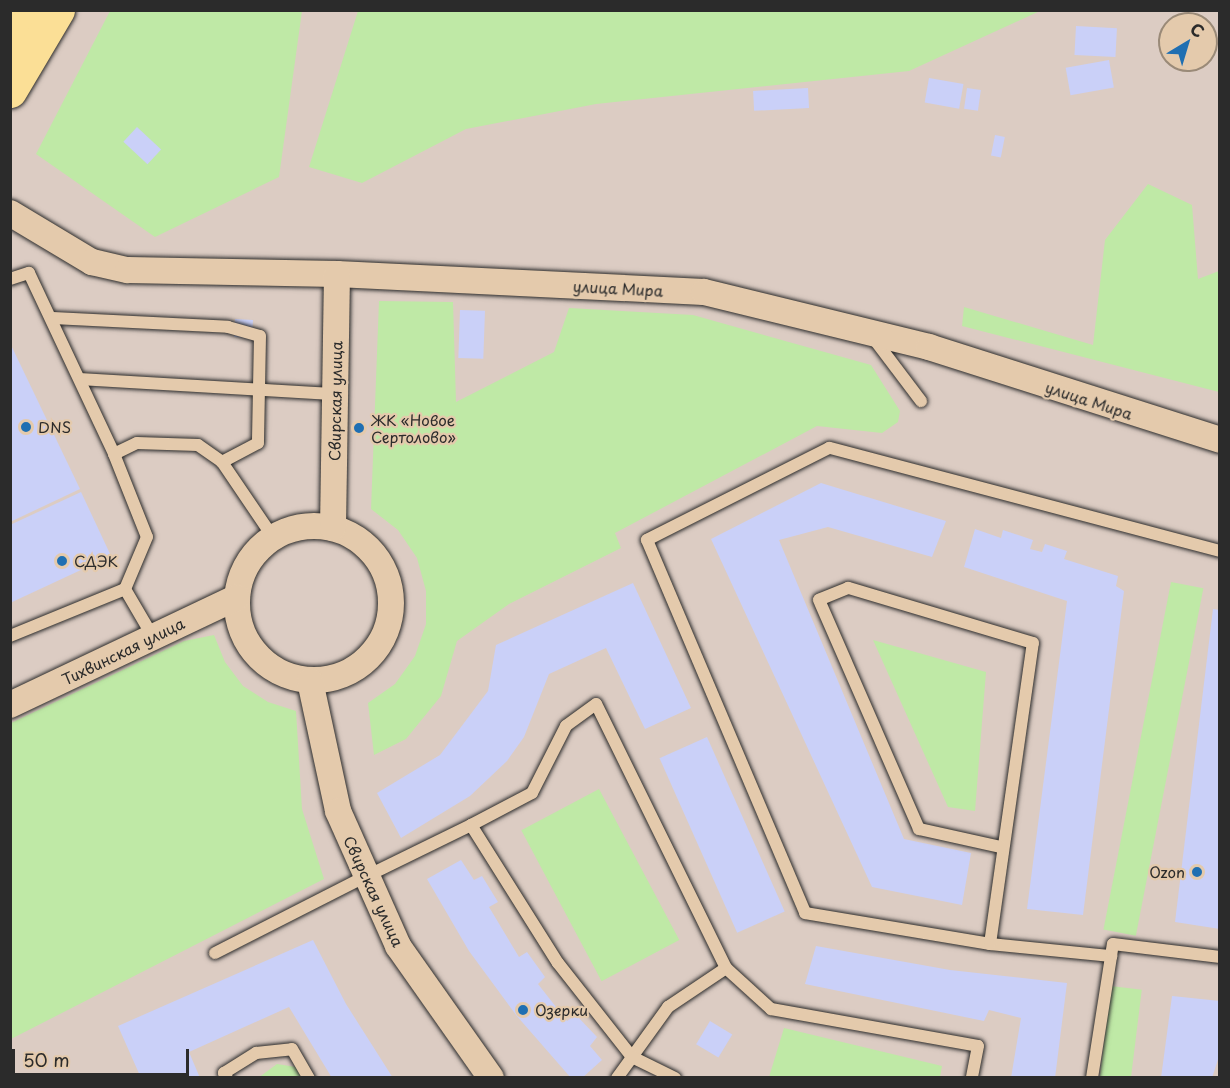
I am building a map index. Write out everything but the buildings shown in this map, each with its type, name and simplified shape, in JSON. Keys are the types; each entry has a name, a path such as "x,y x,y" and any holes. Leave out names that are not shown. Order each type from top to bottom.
{"main road":[{"path":"10,40 27,10"},
{"path":"18,80 58,10"}],"street":[{"path":"10,109 18,80"},
{"name":"улица Мира","path":"13,213 92,262 128,270 337,274 704,292 929,347 1220,440"},
{"name":"Свирская улица","path":"333,528 337,274"},
{"path":"312,526 333,528 362,542 376,559 392,599 387,631 369,658 342,676 310,681 280,673 256,655 240,628 237,597 242,574 255,553 273,537 312,526"},
{"name":"Тихвинская улица","path":"10,705 237,597"},
{"name":"Свирская улица","path":"310,681 338,812 398,946 491,1077"}],"lane":[{"path":"10,279 29,273 53,318 114,454 147,537 125,589 10,636"},
{"path":"53,318 228,327 260,336 258,443 222,462"},
{"path":"870,334 921,401"},
{"path":"81,379 335,393"},
{"path":"114,454 136,443 198,445 222,462 273,537"},
{"path":"1111,956 990,944 805,913 646,540 829,448 1220,551"},
{"path":"990,944 1001,847 1033,643 848,588 819,600 919,828 1001,847"},
{"path":"125,589 153,637"},
{"path":"215,953 532,793 566,726 596,704 726,969 771,1009 978,1046 972,1077"},
{"path":"471,825 558,963 632,1058 675,1077"},
{"path":"1092,1077 1113,944 1220,957"},
{"path":"617,1077 668,1007 726,969"},
{"path":"227,1077 224,1073 256,1053 292,1049 309,1077"}],"green space":[{"path":"358,10 1040,11 909,71 596,104 466,129 362,183 309,167"},
{"path":"110,11 302,11 279,177 155,237 36,154"},
{"path":"1148,184 1192,205 1198,279 1219,271 1219,392 962,326 964,307 1093,345 1105,240"},
{"path":"379,301 453,302 456,402 554,352 569,308 693,315 871,365 900,411 898,422 882,433 817,426 615,533 621,548 509,604 457,641 441,696 406,739 374,755 368,703 395,684 415,656 426,624 426,591 417,558 398,530 371,509"},
{"path":"1171,582 1203,588 1136,936 1103,929"},
{"path":"214,635 225,662 243,686 268,702 296,711 302,809 324,879 11,1039 11,723 184,641"},
{"path":"873,640 986,672 975,811 948,807"},
{"path":"599,789 679,940 602,981 521,830"},
{"path":"1111,986 1142,990 1131,1078 1100,1078"},
{"path":"784,1028 942,1066 940,1077 769,1077"},
{"path":"277,1064 296,1067 302,1078 258,1078"}],"place":[{"name":"DNS","path":"26,427"},
{"name":"ЖК «Новое Сертолово»","path":"359,428"},
{"name":"СДЭК","path":"62,561"},
{"name":"Ozon","path":"1197,872"},
{"name":"Озерки","path":"523,1010"}]}
